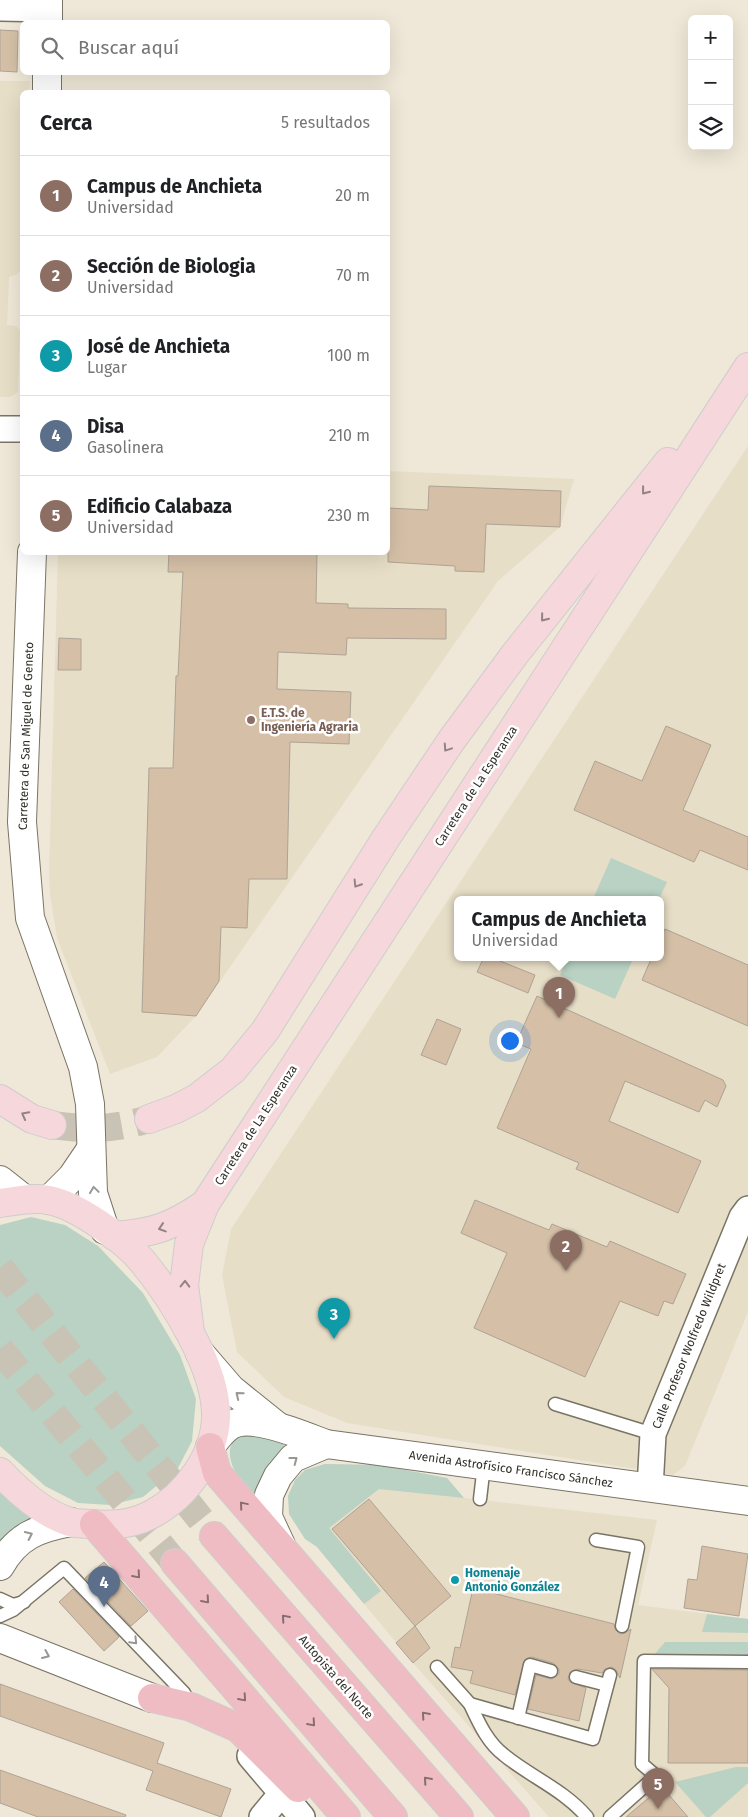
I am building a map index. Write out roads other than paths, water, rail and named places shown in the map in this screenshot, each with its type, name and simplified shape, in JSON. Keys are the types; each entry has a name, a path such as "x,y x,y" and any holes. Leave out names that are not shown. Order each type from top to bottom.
{"highway":[{"path":"210,1447 217,1473 286,1555 515,1817"},
{"path":"82,1523 346,1817"},
{"name":"Autopista del Norte","path":"214,1536 459,1817"},
{"path":"174,1563 393,1817"},
{"path":"152,1698 238,1728 326,1817"}],"main road":[{"path":"47,75 47,90"},
{"name":"Carretera de La Esperanza","path":"194,1342 184,1286 189,1244 205,1204 748,367"},
{"path":"149,1119 176,1109 197,1098 234,1070 265,1031 386,838 452,741 515,654 666,464 705,434"},
{"name":"Carretera de San Miguel de Geneto","path":"32,555 22,822 30,918 83,1067 90,1104 93,1193 109,1233"},
{"path":"0,1099 32,1119 52,1125"},
{"path":"24,1201 72,1177 91,1149"},
{"path":"0,1180 24,1201 84,1213 142,1261 194,1342 211,1380 216,1418 210,1447 202,1465 173,1501 151,1515 128,1522 47,1526 19,1540 0,1566"},
{"name":"Carretera de La Esperanza","path":"109,1233 144,1234 176,1224 205,1204"},
{"name":"Avenida Astrofísico Francisco Sánchez","path":"194,1342 231,1389 277,1426"},
{"name":"Avenida Astrofísico Francisco Sánchez","path":"210,1447 229,1426 243,1422 277,1426 326,1444 748,1501"},
{"path":"286,1555 268,1517 269,1495 278,1476 294,1458 326,1444"},
{"path":"0,1472 25,1495 82,1523"},
{"path":"0,1638 152,1698"}],"street":[{"path":"0,8 48,11"},
{"path":"0,429 20,429"},
{"name":"Calle Profesor Wolfredo Wildpret","path":"650,1488 653,1434 742,1217 748,1209"},
{"path":"191,1713 228,1736 256,1762 302,1817"},
{"path":"262,1817 282,1793"}],"lane":[{"path":"555,1404 653,1434"},
{"path":"480,1499 484,1465"},
{"path":"596,1540 638,1547 622,1626"},
{"path":"0,1616 24,1602 64,1568 184,1693 191,1713"},
{"path":"0,1599 13,1604 24,1602"},
{"path":"610,1817 656,1776 642,1764 644,1661 748,1662"},
{"path":"518,1718 530,1665 551,1671"},
{"path":"437,1668 470,1704 481,1730 503,1754 575,1803 587,1817"},
{"path":"470,1704 593,1739 608,1680 576,1677"}],"tunnel":[{"path":"52,1125 101,1128 149,1119"},
{"path":"0,1268 214,1536"},
{"path":"0,1349 175,1563"}],"place":[{"name":"E.T.S. de Ingeniería Agraria","path":"251,720"},
{"name":"Campus de Anchieta","path":"559,1018"},
{"name":"Sección de Biologia","path":"566,1271"},
{"name":"José de Anchieta","path":"334,1339"},
{"name":"Homenaje Antonio González","path":"455,1580"},
{"name":"Disa","path":"104,1607"},
{"name":"Edificio Calabaza","path":"658,1809"}]}
